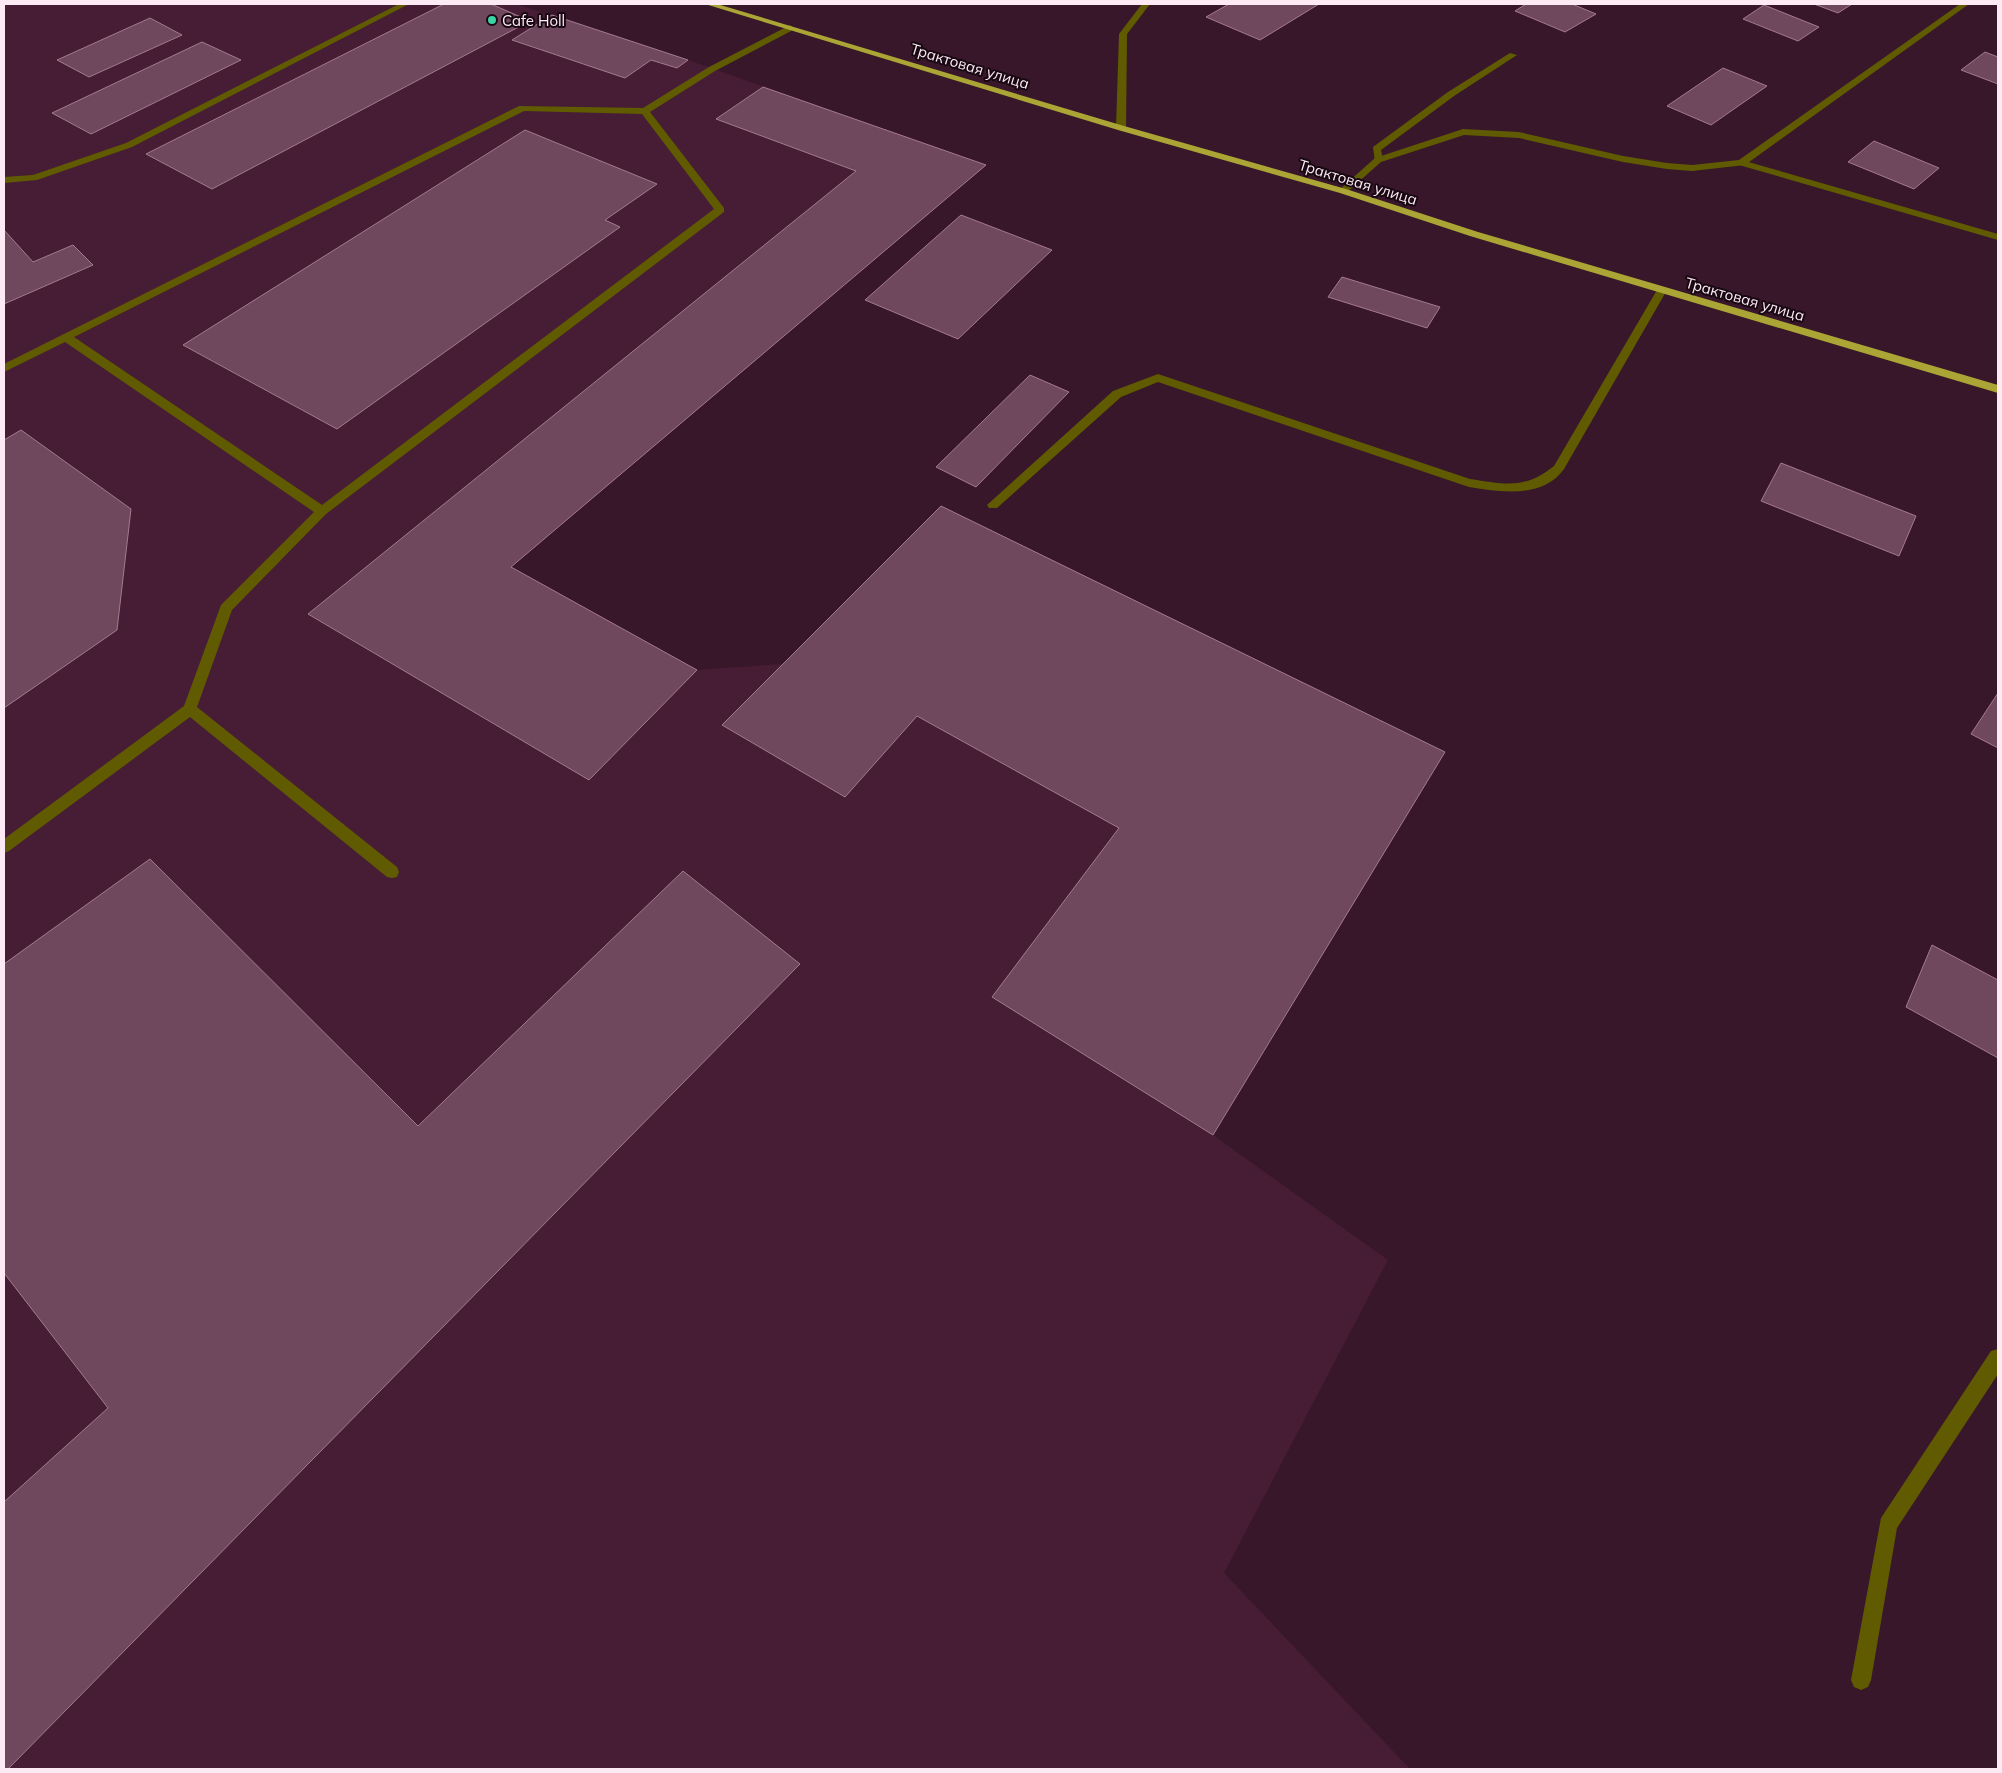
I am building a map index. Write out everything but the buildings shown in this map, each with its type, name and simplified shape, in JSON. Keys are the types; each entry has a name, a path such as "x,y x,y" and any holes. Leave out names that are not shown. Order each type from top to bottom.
{"highway":[{"name":"Трактовая улица","path":"709,4 1122,128 1343,191 1474,234 1998,389"}],"street":[{"path":"4,180 34,178 129,145 405,4"},
{"path":"1122,128 1124,34 1146,4"},
{"path":"1742,163 1965,4"},
{"path":"4,368 64,336 522,108 645,111 712,69 790,28"},
{"path":"1378,160 1376,149 1450,94 1513,55"},
{"path":"4,847 190,709 226,608 322,511 720,210 645,111"},
{"path":"1343,191 1378,160 1463,132 1519,135 1622,159 1667,166 1692,168 1742,163 1998,237"},
{"path":"993,505 1117,394 1158,378 1469,483 1509,489 1542,482 1558,469 1662,290"},
{"path":"64,336 322,511"},
{"path":"190,709 392,872"},
{"path":"1861,1680 1888,1525 1998,1358"}],"shaded area":[{"path":"4,4 516,4 688,60 986,165 511,567 697,670 783,664 941,506 1445,752 1213,1135 1388,1260 1224,1573 1410,1769 4,1769"}],"place":[{"name":"Cafe Holl","path":"492,20"}]}
